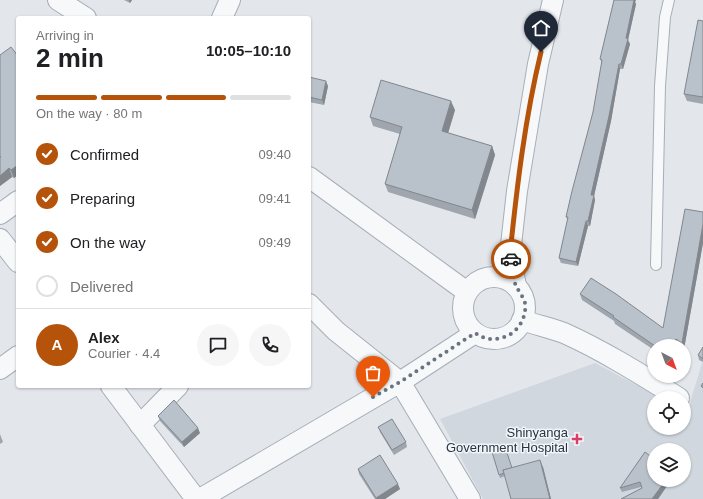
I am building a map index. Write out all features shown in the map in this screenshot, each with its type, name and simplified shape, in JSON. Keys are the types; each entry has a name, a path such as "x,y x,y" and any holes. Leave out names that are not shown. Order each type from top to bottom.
{"street":[{"path":"58,0 83,16"},
{"path":"223,16 230,0"},
{"path":"516,286 510,254 517,191 538,64 553,0"},
{"path":"311,178 467,292"},
{"path":"0,214 16,202"},
{"path":"0,239 16,259"},
{"path":"492,277 507,280 516,286 525,302 525,309 518,328 511,334 499,339 486,338 475,333 467,325 463,314 463,303 467,292 478,282 492,277"},
{"path":"311,306 336,331 400,382 470,499"},
{"path":"522,320 562,333 594,348 668,391"},
{"path":"200,499 400,382 475,333"},
{"path":"0,369 16,357"},
{"path":"112,388 196,499"},
{"path":"140,425 176,388"}],"lane":[{"path":"656,265 660,86 665,17 669,0"}],"shaded area":[{"name":"Shinyanga Government Hospital","path":"703,360 703,499 483,499 440,419 595,363 648,391 647,435 691,435 691,399"}],"building":[{"path":"614,0 634,0 626,38 628,39 621,64 619,64 591,195 594,195 576,262 559,258 572,191 593,112 602,60 600,59"},
{"path":"698,20 703,21 703,97 684,94"},
{"path":"11,47 16,53 16,166 11,170 9,168 0,176 1,157 0,55"},
{"path":"311,77 326,81 322,100 311,97"},
{"path":"381,80 451,101 442,131 492,146 472,210 385,184 402,127 370,117"},
{"path":"685,209 703,212 703,224 683,339 647,339 647,340 613,317 614,316 580,294 591,278 663,328"},
{"path":"703,347 703,359 698,355"},
{"path":"174,400 198,428 182,442 158,416"},
{"path":"392,419 406,442 392,450 378,427"},
{"path":"505,447 512,468 503,470 504,473 499,475 492,452"},
{"path":"645,452 647,454 647,487 661,487 652,499 621,499 642,488 640,482 620,488"},
{"path":"380,455 398,484 376,498 358,469"},
{"path":"540,460 550,499 511,499 503,470"}],"way so far":[{"path":"373,397 400,382 475,333 482,337 499,339 508,336 515,331 524,315 525,302 516,286 511,259"}],"place":[{"name":"Shinyanga Government Hospital","path":"577,439"}],"route":[{"path":"511,259 510,254 517,191 525,137 541,52"}]}
